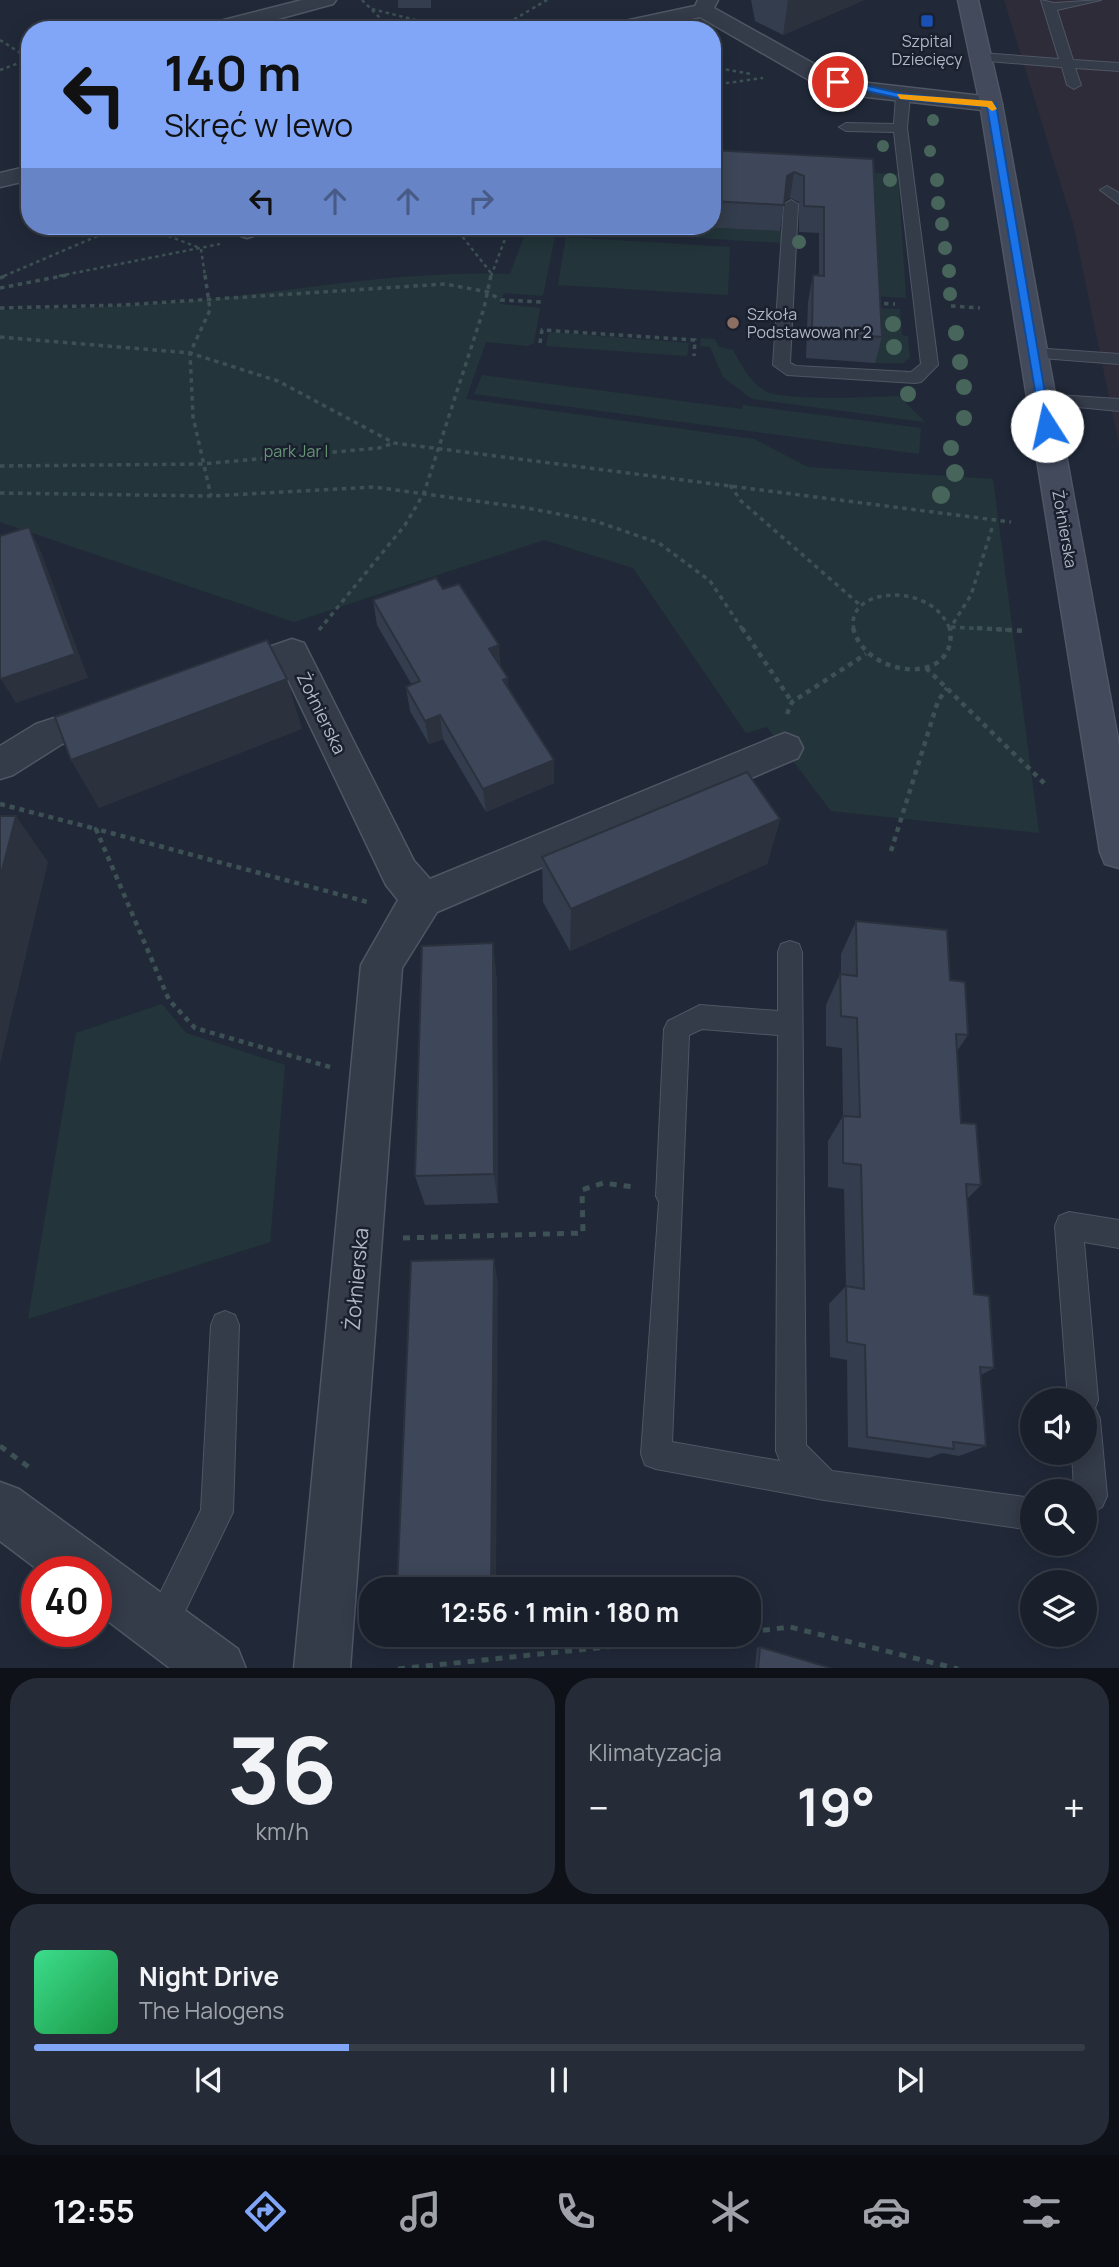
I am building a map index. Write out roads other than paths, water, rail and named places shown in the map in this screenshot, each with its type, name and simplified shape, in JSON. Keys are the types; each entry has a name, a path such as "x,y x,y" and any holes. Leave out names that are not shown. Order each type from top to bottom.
{"street":[{"path":"246,21 326,0"},
{"name":"Żołnierska","path":"968,0 992,104 1042,399 1112,760 1119,852"},
{"path":"647,21 705,5 817,75 867,90 903,96 992,104"},
{"path":"0,180 21,175"},
{"name":"Żołnierska","path":"189,687 292,652 417,906 382,965 322,1668"},
{"path":"0,764 49,734 138,704"},
{"path":"417,906 785,748"},
{"path":"0,1507 66,1556"},
{"path":"112,1590 218,1668"}],"lane":[{"path":"1074,85 1049,4 1095,0"},
{"path":"981,57 1118,66"},
{"path":"791,204 781,365 793,371 915,378 930,365 900,128 903,96"},
{"path":"846,127 900,128"},
{"path":"1034,353 1119,359"},
{"path":"1042,399 1119,405"},
{"path":"790,952 791,1451 824,1485"},
{"path":"790,1024 699,1017 677,1029 656,1454 824,1485 1020,1512"},
{"path":"1082,1388 1069,1226 1119,1234"},
{"path":"160,1626 217,1512 225,1325"}],"place":[{"name":"Szpital Dziecięcy","path":"927,21"},
{"name":"Szkoła Podstawowa nr 2","path":"733,323"}],"park label":[{"name":"park Jar I","path":"296,451"}]}
